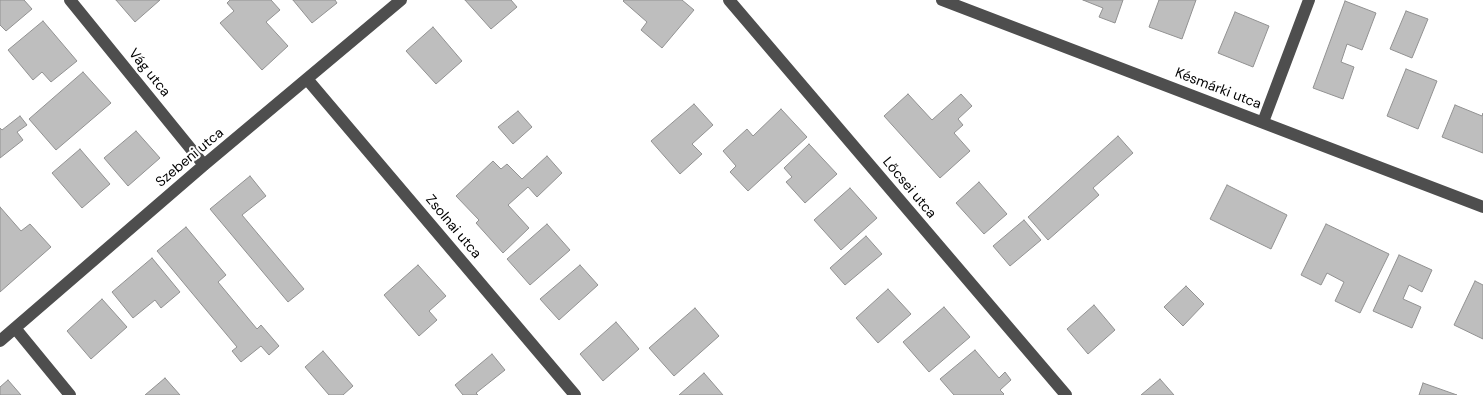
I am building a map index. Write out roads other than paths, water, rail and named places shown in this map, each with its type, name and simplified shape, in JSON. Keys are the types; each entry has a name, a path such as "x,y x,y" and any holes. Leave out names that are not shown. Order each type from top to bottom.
{"street":[{"name":"Vág utca","path":"70,0 204,165"},
{"name":"Szebeni utca","path":"0,341 204,165 401,0"},
{"name":"Lőcsei utca","path":"729,0 1066,395"},
{"name":"Késmárki utca","path":"942,0 961,3 1483,207"},
{"path":"1263,122 1309,0"},
{"name":"Zsolnai utca","path":"307,79 575,395"},
{"path":"14,328 70,395"}]}
